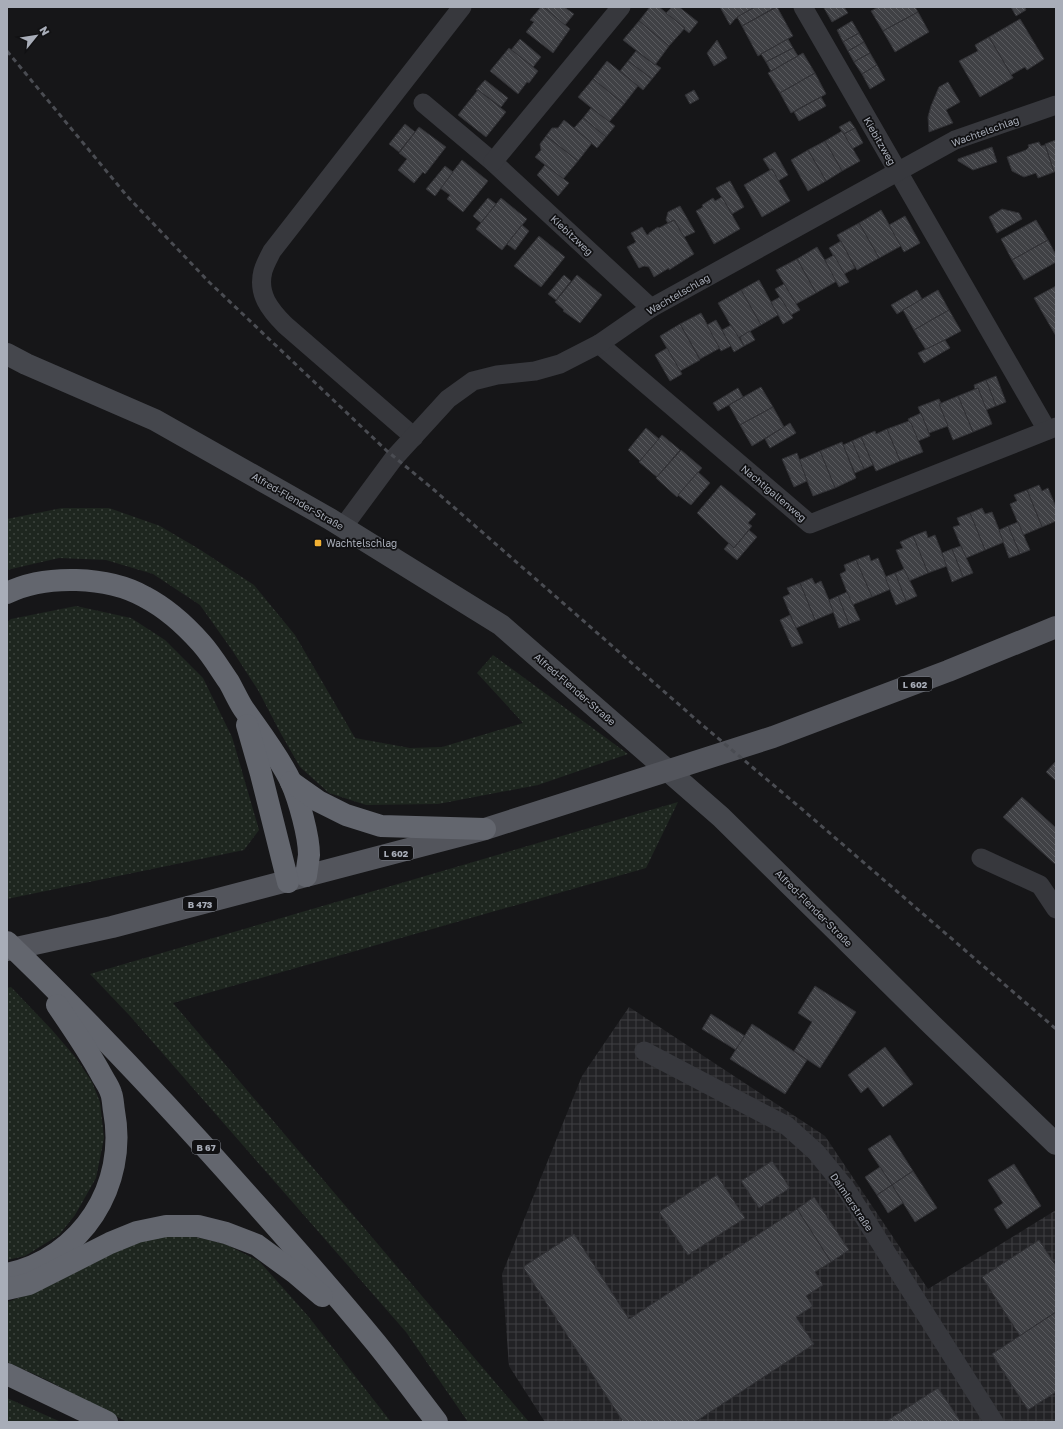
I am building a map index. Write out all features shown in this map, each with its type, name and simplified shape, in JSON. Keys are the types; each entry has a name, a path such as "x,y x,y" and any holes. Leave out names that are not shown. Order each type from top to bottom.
{"highway":[{"path":"7,593 29,585 44,582 74,580 122,588 144,596 166,610 201,643 229,682 241,705 291,782 305,830 309,854 297,879"},
{"path":"241,705 261,774 297,879"},
{"path":"291,782 318,801 346,815 381,826 485,829"},
{"path":"7,928 26,961 90,1054 111,1092 117,1126 116,1154 110,1181 96,1212 81,1232 63,1249 43,1260 16,1272 7,1274"},
{"name":"B 67","path":"7,942 147,1083 206,1148 293,1245 376,1343 438,1422"},
{"path":"7,1289 29,1284 110,1243 137,1232 166,1226 198,1226 256,1245 295,1273 376,1343"},
{"path":"7,1374 107,1422"}],"main road":[{"name":"L 602","path":"297,879 485,829 773,737 948,671 1056,627"},
{"name":"B 473","path":"7,950 112,927 297,879"}],"street":[{"path":"414,437 285,325 271,310 262,291 263,272 272,251 462,7"},
{"path":"493,162 621,7"},
{"name":"Kiebitzweg","path":"803,7 898,171"},
{"name":"Kiebitzweg","path":"423,103 493,162 651,308"},
{"name":"Wachtelschlag","path":"343,527 394,458 448,399 473,381 497,374 535,371 560,364 599,344 651,308 955,140 1056,105"},
{"name":"Nachtigallenweg","path":"599,344 810,524 1051,428 898,171"},
{"name":"Alfred-Flender-Straße","path":"7,354 26,364 155,420 269,483 501,625 720,817 932,1025 1056,1144"},
{"path":"981,858 1040,886 1056,909"},
{"name":"Daimlerstraße","path":"644,1052 787,1126 816,1152 846,1189 994,1422"}],"shaded area":[{"path":"62,508 109,508 160,526 199,549 254,585 295,635 355,738 410,748 442,747 523,723 477,673 493,655 628,754 538,785 438,804 366,805 329,793 300,767 258,690 200,605 153,574 106,560 59,558 7,570 7,519"},
{"path":"76,606 131,618 165,640 203,678 232,737 259,830 244,850 7,899 7,622 11,619"},
{"path":"678,802 646,868 173,1003 529,1422 468,1422 406,1332 130,1016 90,974"},
{"path":"11,987 52,1030 76,1058 92,1082 100,1102 104,1138 96,1178 75,1215 59,1235 25,1256 7,1260 7,988"},
{"path":"629,1007 825,1136 928,1289 1056,1210 1056,1422 545,1422 509,1366 502,1274 582,1076"},
{"path":"183,1234 225,1244 259,1261 308,1316 391,1422 127,1422 43,1378 7,1362 7,1302 33,1293 135,1242"},
{"path":"7,1398 61,1422 7,1422"}],"building":[{"path":"541,7 545,8 570,29 553,53 526,32 534,22 530,20"},
{"path":"545,7 564,7 574,14 565,25"},
{"path":"650,7 659,7 685,28 669,46 639,21"},
{"path":"672,7 679,7 698,22 689,33 666,13"},
{"path":"720,7 753,8 735,19 730,25"},
{"path":"755,7 776,7 742,26 737,17"},
{"path":"777,7 793,36 758,56 742,26"},
{"path":"844,7 848,13 832,22 824,8"},
{"path":"878,7 915,7 918,12 883,31 871,11"},
{"path":"1011,7 1025,7 1026,10 1016,16"},
{"path":"918,12 929,32 895,52 883,31"},
{"path":"1020,19 1044,59 1027,70 1025,67 1011,75 989,37"},
{"path":"639,21 669,46 655,65 623,40"},
{"path":"852,21 859,33 843,42 837,30"},
{"path":"859,33 864,42 848,51 843,42"},
{"path":"989,37 1013,78 980,97 959,61 978,51 975,45"},
{"path":"520,39 541,57 533,67 511,50"},
{"path":"788,39 793,48 766,62 761,54"},
{"path":"717,40 727,58 714,66 707,53"},
{"path":"864,42 870,53 854,62 848,51"},
{"path":"509,48 538,71 518,94 490,71"},
{"path":"793,48 798,56 771,71 766,62"},
{"path":"636,51 661,68 652,79 628,61"},
{"path":"803,53 815,73 780,93 768,73"},
{"path":"870,53 877,65 862,74 854,62"},
{"path":"607,61 638,86 624,104 593,79"},
{"path":"628,61 652,79 643,90 620,71"},
{"path":"877,65 885,80 870,89 862,74"},
{"path":"815,73 826,94 791,113 780,93"},
{"path":"593,79 624,104 609,122 578,97"},
{"path":"485,80 508,98 501,107 476,90"},
{"path":"948,82 960,102 946,110 953,123 929,132 928,117 931,106 939,87"},
{"path":"478,90 506,112 486,137 458,115"},
{"path":"694,90 699,99 690,104 685,95"},
{"path":"821,97 826,106 799,121 794,112"},
{"path":"591,108 615,126 606,137 583,118"},
{"path":"583,118 606,137 597,148 574,128"},
{"path":"564,120 592,143 578,161 546,136 552,128 558,128"},
{"path":"850,121 855,128 844,134 839,127"},
{"path":"405,124 415,132 399,152 389,144"},
{"path":"419,127 446,147 425,174 423,172 414,183 398,170 407,159 399,153"},
{"path":"855,128 863,143 852,149 844,134"},
{"path":"842,131 860,161 842,171 825,141"},
{"path":"546,136 578,161 563,179 535,157 541,150 540,144"},
{"path":"1056,140 1056,171 1054,172 1045,144"},
{"path":"825,141 842,171 826,181 808,150"},
{"path":"1039,142 1041,146 1045,145 1054,172 1038,178 1036,173 1024,177 1012,171 1007,157 1026,150 1029,147 1028,145"},
{"path":"992,147 997,162 973,170 958,161 958,159"},
{"path":"808,150 826,181 808,191 791,160"},
{"path":"775,152 788,175 778,181 772,169 770,170 763,159"},
{"path":"462,160 488,181 463,212 447,199 450,195 440,188"},
{"path":"545,165 569,183 558,196 537,175"},
{"path":"445,166 453,172 435,196 426,189"},
{"path":"772,169 790,201 762,217 744,185"},
{"path":"730,181 744,207 732,214 716,188"},
{"path":"722,197 740,229 714,244 696,211 713,198 715,201"},
{"path":"488,198 496,204 481,223 473,216"},
{"path":"501,198 527,219 502,250 476,229"},
{"path":"680,206 695,232 684,237 674,220 668,223 666,220 668,212"},
{"path":"1002,209 1019,213 1022,219 997,233 989,217"},
{"path":"881,210 901,246 879,258 859,223"},
{"path":"905,216 920,243 904,252 889,225"},
{"path":"674,220 694,254 669,270 669,268 654,277 649,267 644,266 639,268 627,247 636,242 631,233 642,227 647,235 658,227 659,228"},
{"path":"1036,220 1048,240 1012,260 1001,239"},
{"path":"859,223 879,258 857,270 837,235"},
{"path":"522,225 529,231 515,250 507,244"},
{"path":"539,236 565,257 541,287 514,266"},
{"path":"1048,240 1056,255 1056,262 1024,280 1012,260"},
{"path":"841,241 855,268 844,274 829,248"},
{"path":"817,247 837,281 816,293 797,259"},
{"path":"834,255 849,282 839,287 825,260"},
{"path":"797,259 816,293 796,304 776,270"},
{"path":"564,275 571,281 556,300 548,294"},
{"path":"577,275 602,295 580,323 563,311 564,310 555,302"},
{"path":"759,280 778,315 761,325 741,290"},
{"path":"784,284 800,310 791,315 775,289"},
{"path":"1056,286 1056,336 1034,298"},
{"path":"741,290 761,325 738,338 718,303"},
{"path":"917,290 922,299 897,314 891,305"},
{"path":"938,290 949,310 914,330 903,310"},
{"path":"780,297 793,318 783,324 771,302"},
{"path":"949,310 961,331 926,350 914,330"},
{"path":"701,313 720,348 700,359 680,324"},
{"path":"716,320 731,346 721,351 707,325"},
{"path":"680,324 700,360 680,371 660,336"},
{"path":"731,325 744,346 734,352 722,330"},
{"path":"750,331 755,340 744,346 740,337"},
{"path":"945,340 950,348 924,363 918,353"},
{"path":"667,348 682,374 670,381 655,355"},
{"path":"996,376 1006,402 996,406 986,380"},
{"path":"986,380 996,406 986,410 978,388 975,389 974,385"},
{"path":"761,387 773,407 740,425 729,405"},
{"path":"738,388 743,397 718,411 713,403"},
{"path":"978,388 992,424 973,432 958,396"},
{"path":"958,396 973,432 953,440 939,404"},
{"path":"939,399 941,403 939,404 948,426 929,433 918,407"},
{"path":"773,407 784,427 752,446 740,425"},
{"path":"921,413 930,436 918,441 908,419"},
{"path":"909,421 923,452 900,461 887,429"},
{"path":"790,423 796,433 770,448 765,439"},
{"path":"646,428 659,439 640,461 628,450"},
{"path":"887,429 900,461 876,471 861,437 875,431 876,434"},
{"path":"662,435 680,450 657,477 639,462"},
{"path":"861,437 873,465 864,469 852,441"},
{"path":"852,441 864,469 855,473 843,445"},
{"path":"842,442 856,478 835,488 820,451"},
{"path":"681,450 702,468 677,497 656,478"},
{"path":"820,451 835,488 813,496 799,460"},
{"path":"797,453 807,481 794,487 782,459"},
{"path":"698,472 710,483 691,505 678,495"},
{"path":"721,485 756,514 748,523 752,526 734,548 697,513"},
{"path":"1039,485 1042,491 1048,488 1056,507 1056,521 1042,527 1027,490"},
{"path":"1027,490 1042,527 1023,535 1010,504 1017,501 1014,495"},
{"path":"982,508 985,514 992,512 1004,542 985,550 970,513"},
{"path":"970,513 985,550 966,558 953,527 960,525 957,518"},
{"path":"1018,522 1030,550 1020,554 1008,526"},
{"path":"1008,526 1020,554 1009,558 999,530"},
{"path":"749,530 757,537 737,560 724,549 729,543 734,548"},
{"path":"926,531 928,538 935,535 947,566 928,573 913,536"},
{"path":"913,536 928,573 909,581 896,550 903,548 900,542"},
{"path":"961,546 973,573 963,577 952,549"},
{"path":"952,549 963,577 952,582 942,553"},
{"path":"869,555 871,561 878,558 891,589 872,597 856,560"},
{"path":"856,560 872,597 852,605 840,574 846,571 844,565"},
{"path":"904,569 917,596 906,601 895,573"},
{"path":"895,573 906,601 896,605 885,577"},
{"path":"812,578 815,584 821,581 834,612 815,620 800,583"},
{"path":"800,583 815,620 796,628 783,597 790,594 787,588"},
{"path":"847,592 860,620 849,624 838,596"},
{"path":"838,596 849,624 839,628 829,600"},
{"path":"790,615 803,643 792,647 780,620"},
{"path":"1056,761 1056,781 1046,772"},
{"path":"1022,797 1056,828 1056,865 1003,817"},
{"path":"815,986 856,1012 820,1068 794,1051 812,1022 798,1013"},
{"path":"711,1014 745,1036 736,1050 702,1029"},
{"path":"752,1024 807,1060 785,1094 730,1059"},
{"path":"885,1047 913,1084 883,1107 868,1087 861,1093 848,1075"},
{"path":"890,1135 913,1171 892,1185 868,1149"},
{"path":"772,1161 790,1188 759,1208 741,1181"},
{"path":"1014,1164 1041,1206 1007,1229 994,1209 1003,1203 988,1180"},
{"path":"880,1167 892,1185 877,1195 865,1177"},
{"path":"913,1171 937,1208 915,1222 892,1185"},
{"path":"717,1175 745,1218 688,1255 659,1212"},
{"path":"892,1185 903,1203 888,1213 877,1195"},
{"path":"814,1197 849,1250 831,1262 797,1209"},
{"path":"797,1209 831,1262 815,1272 823,1285 806,1296 813,1306 796,1317 814,1344 695,1422 619,1422 622,1420 523,1267 574,1234 629,1319"},
{"path":"1039,1240 1056,1266 1056,1312 1020,1336 982,1277"},
{"path":"1056,1312 1056,1392 1028,1410 992,1354"},
{"path":"938,1388 961,1422 885,1422"}],"railway":[{"path":"7,51 127,196 209,282 387,451 433,489 700,723 1056,1029"}],"place":[{"name":"Wachtelschlag","path":"318,543"}]}
